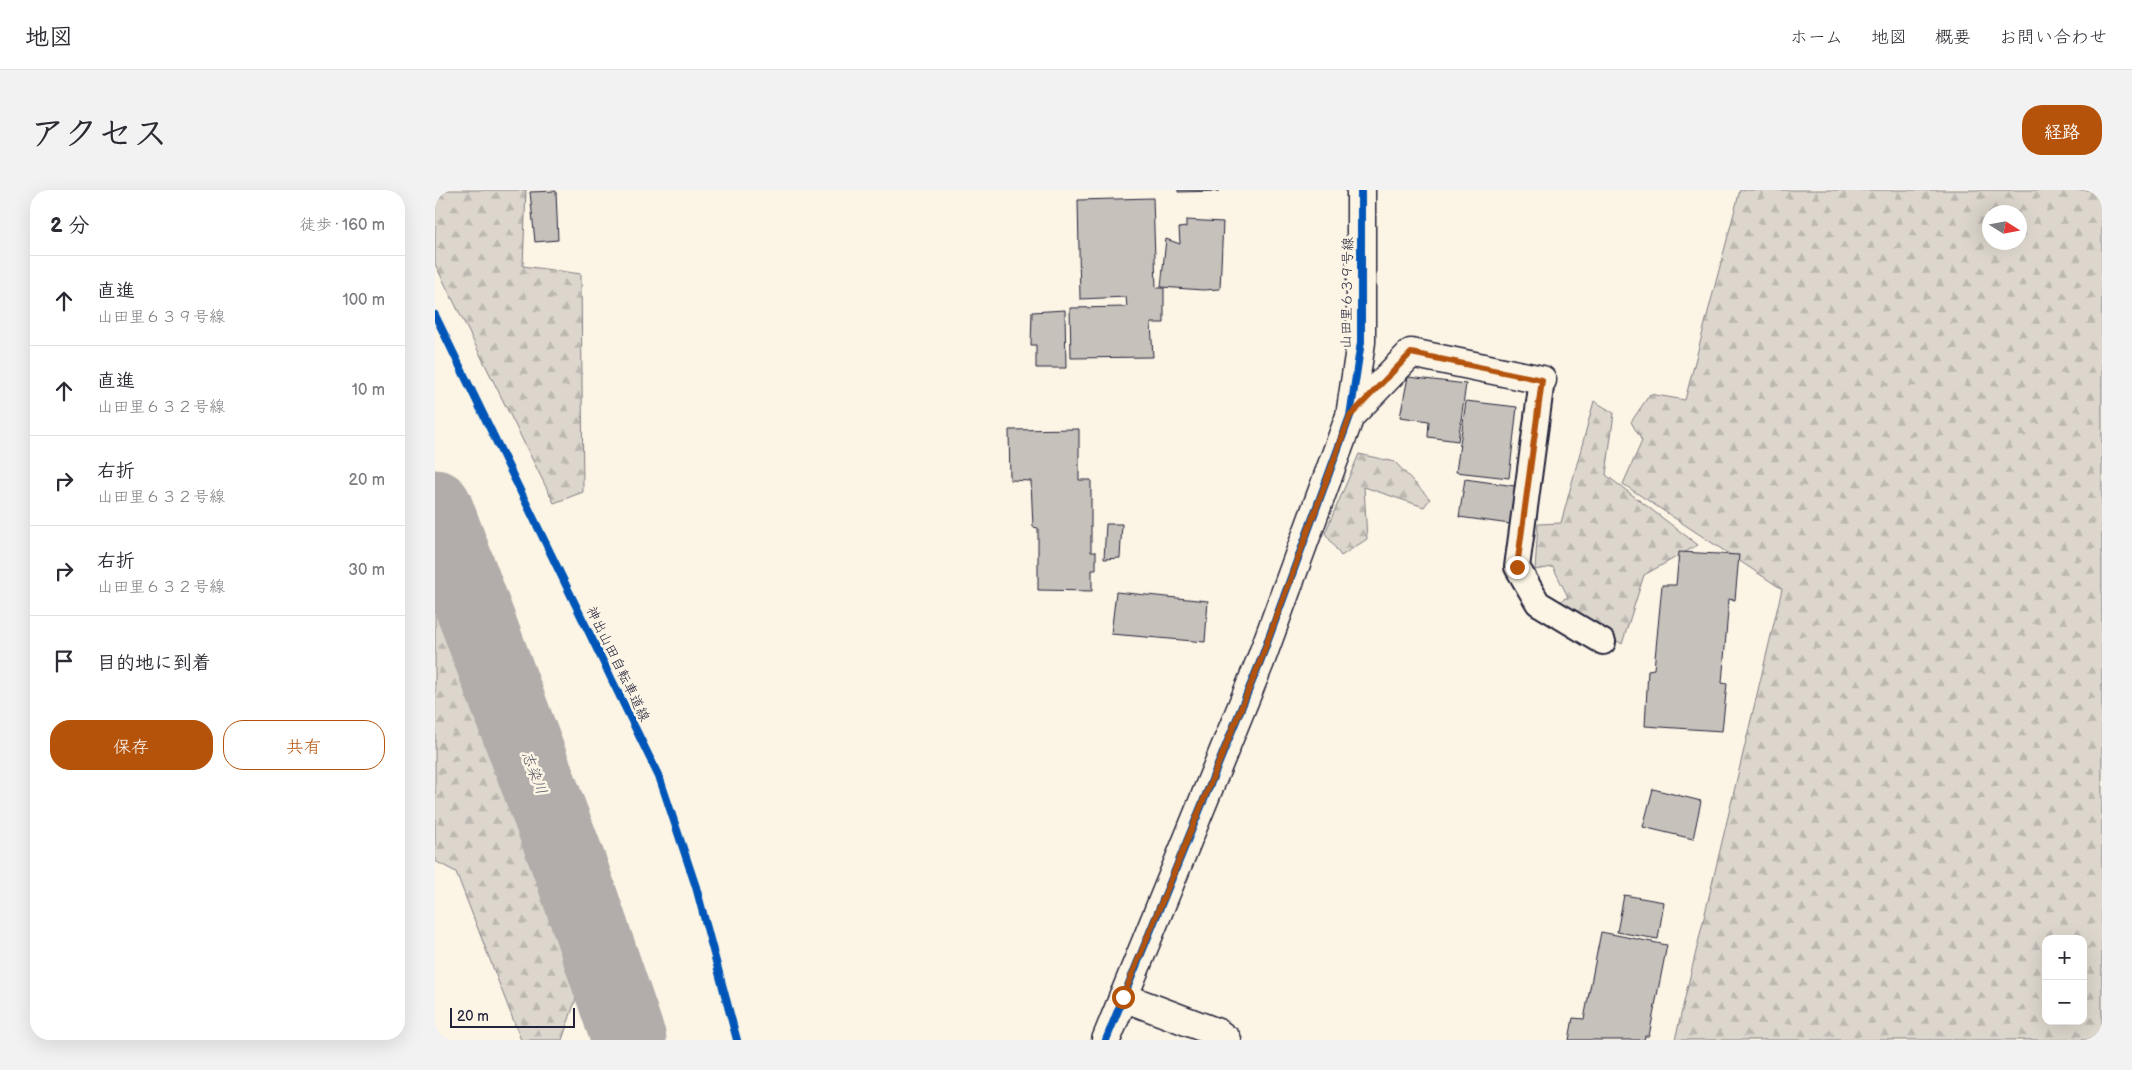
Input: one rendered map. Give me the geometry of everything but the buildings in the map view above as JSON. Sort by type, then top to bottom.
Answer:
[{"type":"street","name":"山田里６３９号線","points":[[1105,1040],[1260,662],[1350,416],[1361,342],[1361,190]]},
{"type":"street","points":[[1350,416],[1411,353],[1542,380]]},
{"type":"street","points":[[1123,997],[1219,1033],[1227,1040]]},
{"type":"lane","points":[[1542,380],[1517,567],[1538,603],[1603,642]]},
{"type":"green space","points":[[435,190],[526,190],[523,266],[581,274],[583,492],[554,503],[435,264]]},
{"type":"green space","points":[[1740,190],[2102,190],[2102,1040],[1675,1040],[1782,589],[1623,484],[1642,441],[1631,422],[1650,394],[1685,400]]},
{"type":"green space","points":[[1594,401],[1614,413],[1606,475],[1698,545],[1644,575],[1622,644],[1554,604],[1568,597],[1553,567],[1535,570],[1538,524],[1561,523]]},
{"type":"green space","points":[[1359,454],[1395,462],[1430,499],[1424,507],[1364,487],[1367,539],[1341,556],[1325,533]]},
{"type":"green space","points":[[435,551],[615,883],[562,1040],[521,1040],[456,872],[435,861]]},
{"type":"waterway","name":"志染川","points":[[435,507],[571,870],[629,1040]]},
{"type":"cycle path","points":[[1106,1040],[1260,662],[1350,416],[1361,342],[1361,190]]},
{"type":"cycle path","name":"神出山田自転車道線","points":[[435,315],[660,779],[696,887],[737,1040]]},
{"type":"route","points":[[1123,997],[1260,662],[1350,416],[1411,353],[1542,380],[1517,567]]}]
